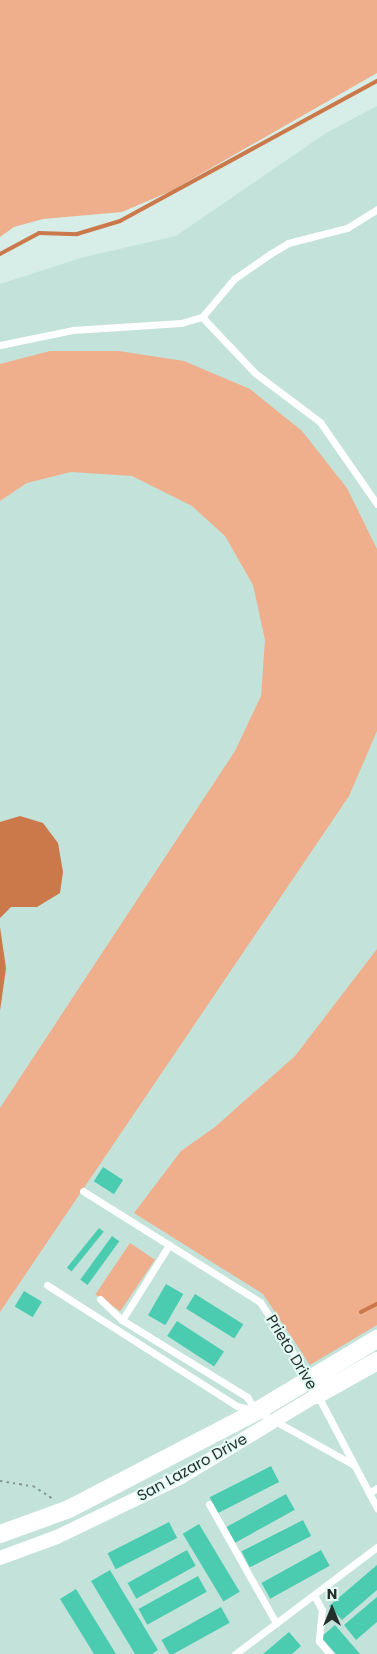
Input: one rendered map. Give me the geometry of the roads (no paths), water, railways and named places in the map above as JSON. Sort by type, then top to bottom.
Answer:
[{"type":"street","name":"San Lazaro Drive","points":[[0,1534],[68,1509],[257,1411],[377,1339]]},
{"type":"street","name":"San Lazaro Drive","points":[[0,1558],[57,1537],[180,1477],[377,1361]]},
{"type":"lane","points":[[0,345],[73,330],[181,323],[202,317],[234,279],[270,254],[288,243],[347,228],[377,209]]},
{"type":"lane","points":[[202,317],[255,373],[320,422],[377,504]]},
{"type":"lane","name":"Prieto Drive","points":[[83,1191],[260,1302],[310,1379],[377,1508]]},
{"type":"lane","points":[[122,1320],[169,1246]]},
{"type":"lane","points":[[47,1285],[88,1313],[237,1406],[257,1411],[355,1466]]},
{"type":"lane","points":[[100,1299],[122,1320],[247,1396],[257,1411]]},
{"type":"lane","points":[[369,1493],[377,1488]]},
{"type":"lane","points":[[209,1504],[276,1624]]},
{"type":"lane","points":[[235,1654],[377,1547]]},
{"type":"lane","points":[[314,1595],[322,1610],[319,1641],[330,1654]]},
{"type":"waterway","points":[[0,254],[39,233],[77,234],[120,221],[377,81]]},
{"type":"waterway","points":[[361,1312],[377,1304]]}]
